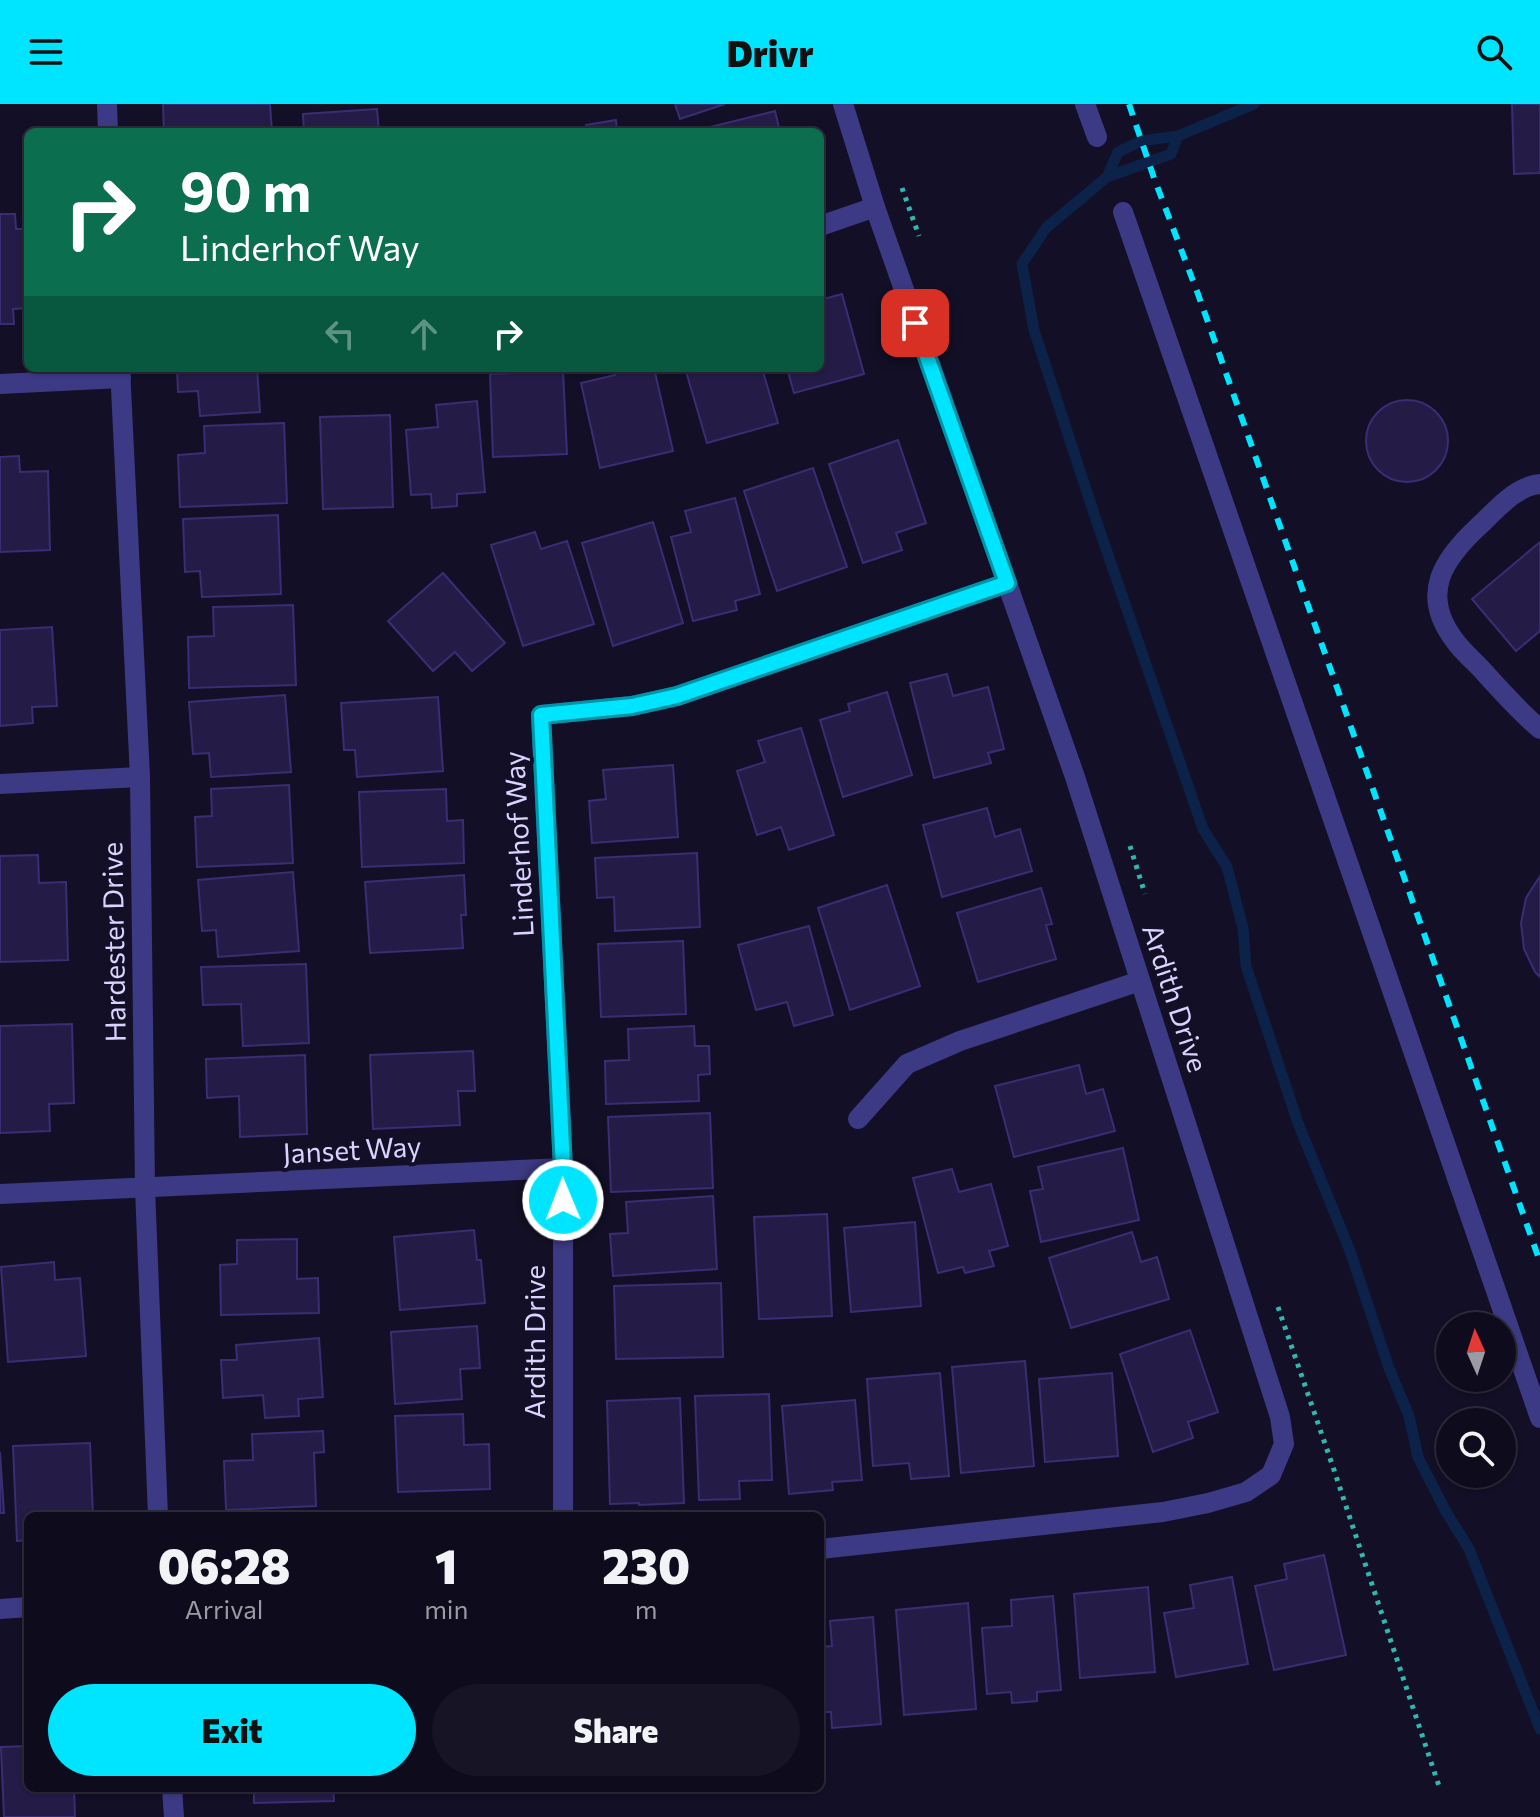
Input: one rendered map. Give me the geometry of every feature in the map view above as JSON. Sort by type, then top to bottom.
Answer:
[{"type":"street","points":[[107,104],[108,128]]},
{"type":"street","name":"Ardith Drive","points":[[824,1549],[1163,1512],[1208,1503],[1246,1492],[1271,1475],[1284,1444],[1280,1417],[1075,777],[875,207],[843,104]]},
{"type":"street","points":[[1085,104],[1097,137]]},
{"type":"street","points":[[824,225],[875,207]]},
{"type":"street","points":[[1123,212],[1540,1418]]},
{"type":"street","points":[[0,384],[121,373]]},
{"type":"street","name":"Hardester Drive","points":[[121,373],[140,777],[145,1188],[158,1512]]},
{"type":"street","points":[[1540,484],[1512,496],[1459,543],[1442,568],[1437,592],[1441,617],[1454,640],[1540,729]]},
{"type":"street","name":"Linderhof Way","points":[[563,1168],[541,715],[632,706],[677,696],[1007,583]]},
{"type":"street","points":[[0,784],[140,777]]},
{"type":"street","points":[[858,1119],[907,1064],[960,1041],[1140,981]]},
{"type":"street","name":"Ardith Drive","points":[[563,1168],[563,1512]]},
{"type":"street","name":"Janset Way","points":[[0,1194],[563,1168]]},
{"type":"street","points":[[0,1609],[24,1607]]},
{"type":"street","points":[[172,1792],[174,1817]]},
{"type":"building","points":[[163,104],[270,104],[272,128],[164,128]]},
{"type":"building","points":[[675,104],[725,104],[680,119]]},
{"type":"building","points":[[1512,104],[1540,104],[1540,173],[1514,174]]},
{"type":"building","points":[[377,109],[379,128],[304,128],[303,114]]},
{"type":"building","points":[[775,111],[779,128],[706,128]]},
{"type":"building","points":[[616,120],[617,128],[587,128],[586,125]]},
{"type":"building","points":[[0,214],[15,214],[16,229],[24,229],[24,308],[13,309],[14,324],[0,324]]},
{"type":"building","points":[[842,294],[864,374],[794,393],[788,372],[824,372],[824,299]]},
{"type":"building","points":[[177,372],[257,372],[260,412],[200,416],[198,391],[178,392]]},
{"type":"building","points":[[563,372],[567,454],[493,457],[490,374]]},
{"type":"building","points":[[615,372],[655,372],[673,451],[600,468],[581,383],[615,375]]},
{"type":"building","points":[[686,372],[763,372],[778,423],[707,443]]},
{"type":"building","points":[[1399,400],[1415,400],[1430,407],[1441,418],[1448,441],[1445,457],[1436,470],[1415,482],[1399,482],[1384,475],[1373,464],[1366,449],[1366,433],[1373,418],[1384,407]]},
{"type":"building","points":[[477,401],[485,492],[457,494],[457,506],[432,508],[431,494],[411,495],[406,430],[438,427],[436,405]]},
{"type":"building","points":[[390,415],[393,507],[323,509],[320,417]]},
{"type":"building","points":[[284,423],[287,503],[180,507],[178,455],[205,453],[204,426]]},
{"type":"building","points":[[898,440],[926,523],[896,533],[902,550],[863,563],[829,464]]},
{"type":"building","points":[[19,456],[20,472],[48,471],[50,550],[0,552],[0,457]]},
{"type":"building","points":[[813,468],[847,567],[777,591],[744,491]]},
{"type":"building","points":[[735,498],[760,594],[735,601],[737,610],[693,621],[671,537],[691,532],[685,511]]},
{"type":"building","points":[[278,515],[281,594],[202,597],[200,571],[185,572],[183,519]]},
{"type":"building","points":[[653,522],[683,623],[613,646],[582,543]]},
{"type":"building","points":[[535,532],[541,549],[567,541],[594,624],[523,646],[491,545]]},
{"type":"building","points":[[1540,542],[1540,631],[1516,651],[1472,599]]},
{"type":"building","points":[[443,573],[505,643],[472,671],[455,652],[433,671],[388,621]]},
{"type":"building","points":[[293,605],[296,685],[189,688],[188,637],[214,636],[213,607]]},
{"type":"building","points":[[52,627],[57,706],[32,707],[33,723],[0,726],[0,630]]},
{"type":"building","points":[[947,674],[953,696],[988,687],[1004,749],[988,753],[991,763],[934,778],[910,683]]},
{"type":"building","points":[[887,692],[912,775],[843,797],[820,720],[850,711],[848,704]]},
{"type":"building","points":[[285,695],[291,772],[211,777],[209,753],[193,754],[189,702]]},
{"type":"building","points":[[438,697],[443,771],[357,777],[355,750],[344,750],[341,703]]},
{"type":"building","points":[[801,728],[834,835],[789,850],[781,827],[757,835],[737,771],[765,762],[758,741]]},
{"type":"building","points":[[673,765],[678,837],[592,843],[589,801],[606,799],[603,770]]},
{"type":"building","points":[[289,785],[293,863],[197,867],[195,817],[212,816],[211,789]]},
{"type":"building","points":[[446,789],[447,821],[463,820],[464,863],[362,867],[359,792]]},
{"type":"building","points":[[987,808],[995,837],[1020,829],[1032,871],[942,897],[923,825]]},
{"type":"building","points":[[697,853],[700,927],[615,931],[614,897],[597,898],[595,858]]},
{"type":"building","points":[[38,855],[39,883],[66,882],[68,960],[0,962],[0,856]]},
{"type":"building","points":[[293,872],[299,951],[218,957],[216,930],[202,931],[198,880]]},
{"type":"building","points":[[464,875],[466,915],[461,915],[463,948],[370,953],[365,882]]},
{"type":"building","points":[[1540,876],[1540,977],[1524,949],[1521,923],[1526,898]]},
{"type":"building","points":[[887,885],[920,986],[850,1010],[818,908]]},
{"type":"building","points":[[1041,888],[1052,924],[1046,925],[1056,959],[978,982],[957,913]]},
{"type":"building","points":[[809,926],[833,1015],[794,1026],[787,1002],[756,1010],[738,945]]},
{"type":"building","points":[[683,941],[686,1014],[601,1017],[598,944]]},
{"type":"building","points":[[306,964],[309,1043],[243,1046],[241,1004],[203,1005],[201,967]]},
{"type":"building","points":[[72,1024],[74,1103],[49,1104],[50,1131],[0,1133],[0,1026]]},
{"type":"building","points":[[694,1026],[695,1046],[709,1046],[710,1074],[698,1075],[699,1101],[606,1104],[605,1061],[629,1060],[628,1029]]},
{"type":"building","points":[[473,1051],[475,1091],[458,1091],[460,1125],[373,1129],[370,1055]]},
{"type":"building","points":[[305,1055],[307,1134],[240,1137],[239,1096],[207,1098],[206,1059]]},
{"type":"building","points":[[1079,1065],[1086,1094],[1103,1089],[1115,1131],[1014,1157],[995,1086]]},
{"type":"building","points":[[710,1113],[713,1188],[611,1192],[608,1117]]},
{"type":"building","points":[[1123,1148],[1139,1220],[1041,1242],[1030,1191],[1043,1189],[1038,1167]]},
{"type":"building","points":[[952,1169],[959,1192],[991,1184],[1008,1246],[989,1251],[994,1266],[965,1273],[963,1267],[938,1273],[913,1178]]},
{"type":"building","points":[[713,1196],[717,1269],[613,1276],[610,1234],[628,1233],[626,1202]]},
{"type":"building","points":[[827,1214],[832,1316],[759,1319],[754,1217]]},
{"type":"building","points":[[915,1222],[921,1306],[851,1312],[844,1228]]},
{"type":"building","points":[[474,1230],[477,1260],[481,1260],[485,1303],[400,1310],[394,1237]]},
{"type":"building","points":[[1132,1232],[1141,1262],[1157,1257],[1169,1299],[1071,1328],[1049,1258]]},
{"type":"building","points":[[297,1239],[297,1279],[318,1278],[319,1313],[221,1315],[220,1265],[237,1264],[237,1240]]},
{"type":"building","points":[[54,1262],[55,1280],[80,1278],[86,1356],[8,1362],[1,1267]]},
{"type":"building","points":[[721,1283],[723,1357],[616,1359],[614,1286]]},
{"type":"building","points":[[477,1326],[480,1368],[460,1369],[462,1399],[395,1404],[391,1332]]},
{"type":"building","points":[[1190,1330],[1218,1412],[1188,1422],[1193,1438],[1153,1452],[1120,1354]]},
{"type":"building","points":[[319,1338],[323,1397],[298,1399],[299,1416],[265,1418],[263,1395],[223,1398],[221,1360],[237,1360],[236,1345]]},
{"type":"building","points":[[1025,1361],[1034,1466],[961,1473],[952,1367]]},
{"type":"building","points":[[940,1373],[949,1476],[911,1479],[909,1463],[873,1466],[867,1379]]},
{"type":"building","points":[[1112,1373],[1118,1456],[1045,1462],[1039,1379]]},
{"type":"building","points":[[769,1394],[772,1480],[739,1481],[740,1499],[699,1500],[695,1396]]},
{"type":"building","points":[[680,1398],[684,1503],[610,1504],[607,1401]]},
{"type":"building","points":[[855,1400],[862,1480],[832,1482],[833,1490],[789,1494],[782,1406]]},
{"type":"building","points":[[463,1414],[464,1445],[489,1444],[490,1489],[398,1492],[395,1416]]},
{"type":"building","points":[[323,1431],[324,1452],[314,1453],[316,1506],[226,1510],[224,1461],[253,1460],[252,1434]]},
{"type":"building","points":[[90,1443],[93,1512],[24,1512],[24,1540],[17,1541],[13,1446]]},
{"type":"building","points":[[0,1452],[4,1513],[0,1513]]},
{"type":"building","points":[[1324,1555],[1346,1655],[1274,1670],[1255,1586],[1287,1579],[1284,1564]]},
{"type":"building","points":[[1232,1577],[1248,1664],[1176,1677],[1164,1613],[1194,1608],[1190,1585]]},
{"type":"building","points":[[1148,1587],[1155,1672],[1080,1678],[1074,1594]]},
{"type":"building","points":[[1053,1596],[1061,1690],[1037,1692],[1037,1701],[1012,1703],[1011,1692],[987,1694],[982,1628],[1012,1626],[1011,1600]]},
{"type":"building","points":[[968,1603],[976,1709],[904,1715],[896,1610]]},
{"type":"building","points":[[873,1617],[881,1724],[832,1728],[831,1712],[824,1712],[824,1647],[832,1646],[830,1621]]},
{"type":"building","points":[[24,1746],[24,1792],[74,1792],[75,1817],[4,1817],[1,1747]]},
{"type":"building","points":[[254,1792],[333,1792],[334,1801],[254,1803]]},
{"type":"waterway","points":[[1107,177],[1118,152],[1141,141],[1178,136],[1254,104]]},
{"type":"waterway","points":[[1178,136],[1171,154],[1107,177],[1046,228],[1022,264],[1034,330],[1203,829],[1227,867],[1243,928],[1246,966],[1298,1123],[1350,1251],[1389,1368],[1409,1416],[1418,1457],[1469,1549],[1540,1729]]},
{"type":"railway","points":[[1129,104],[1540,1262]]},
{"type":"route","points":[[563,1200],[541,715],[632,706],[677,696],[1007,583],[915,323]]}]
